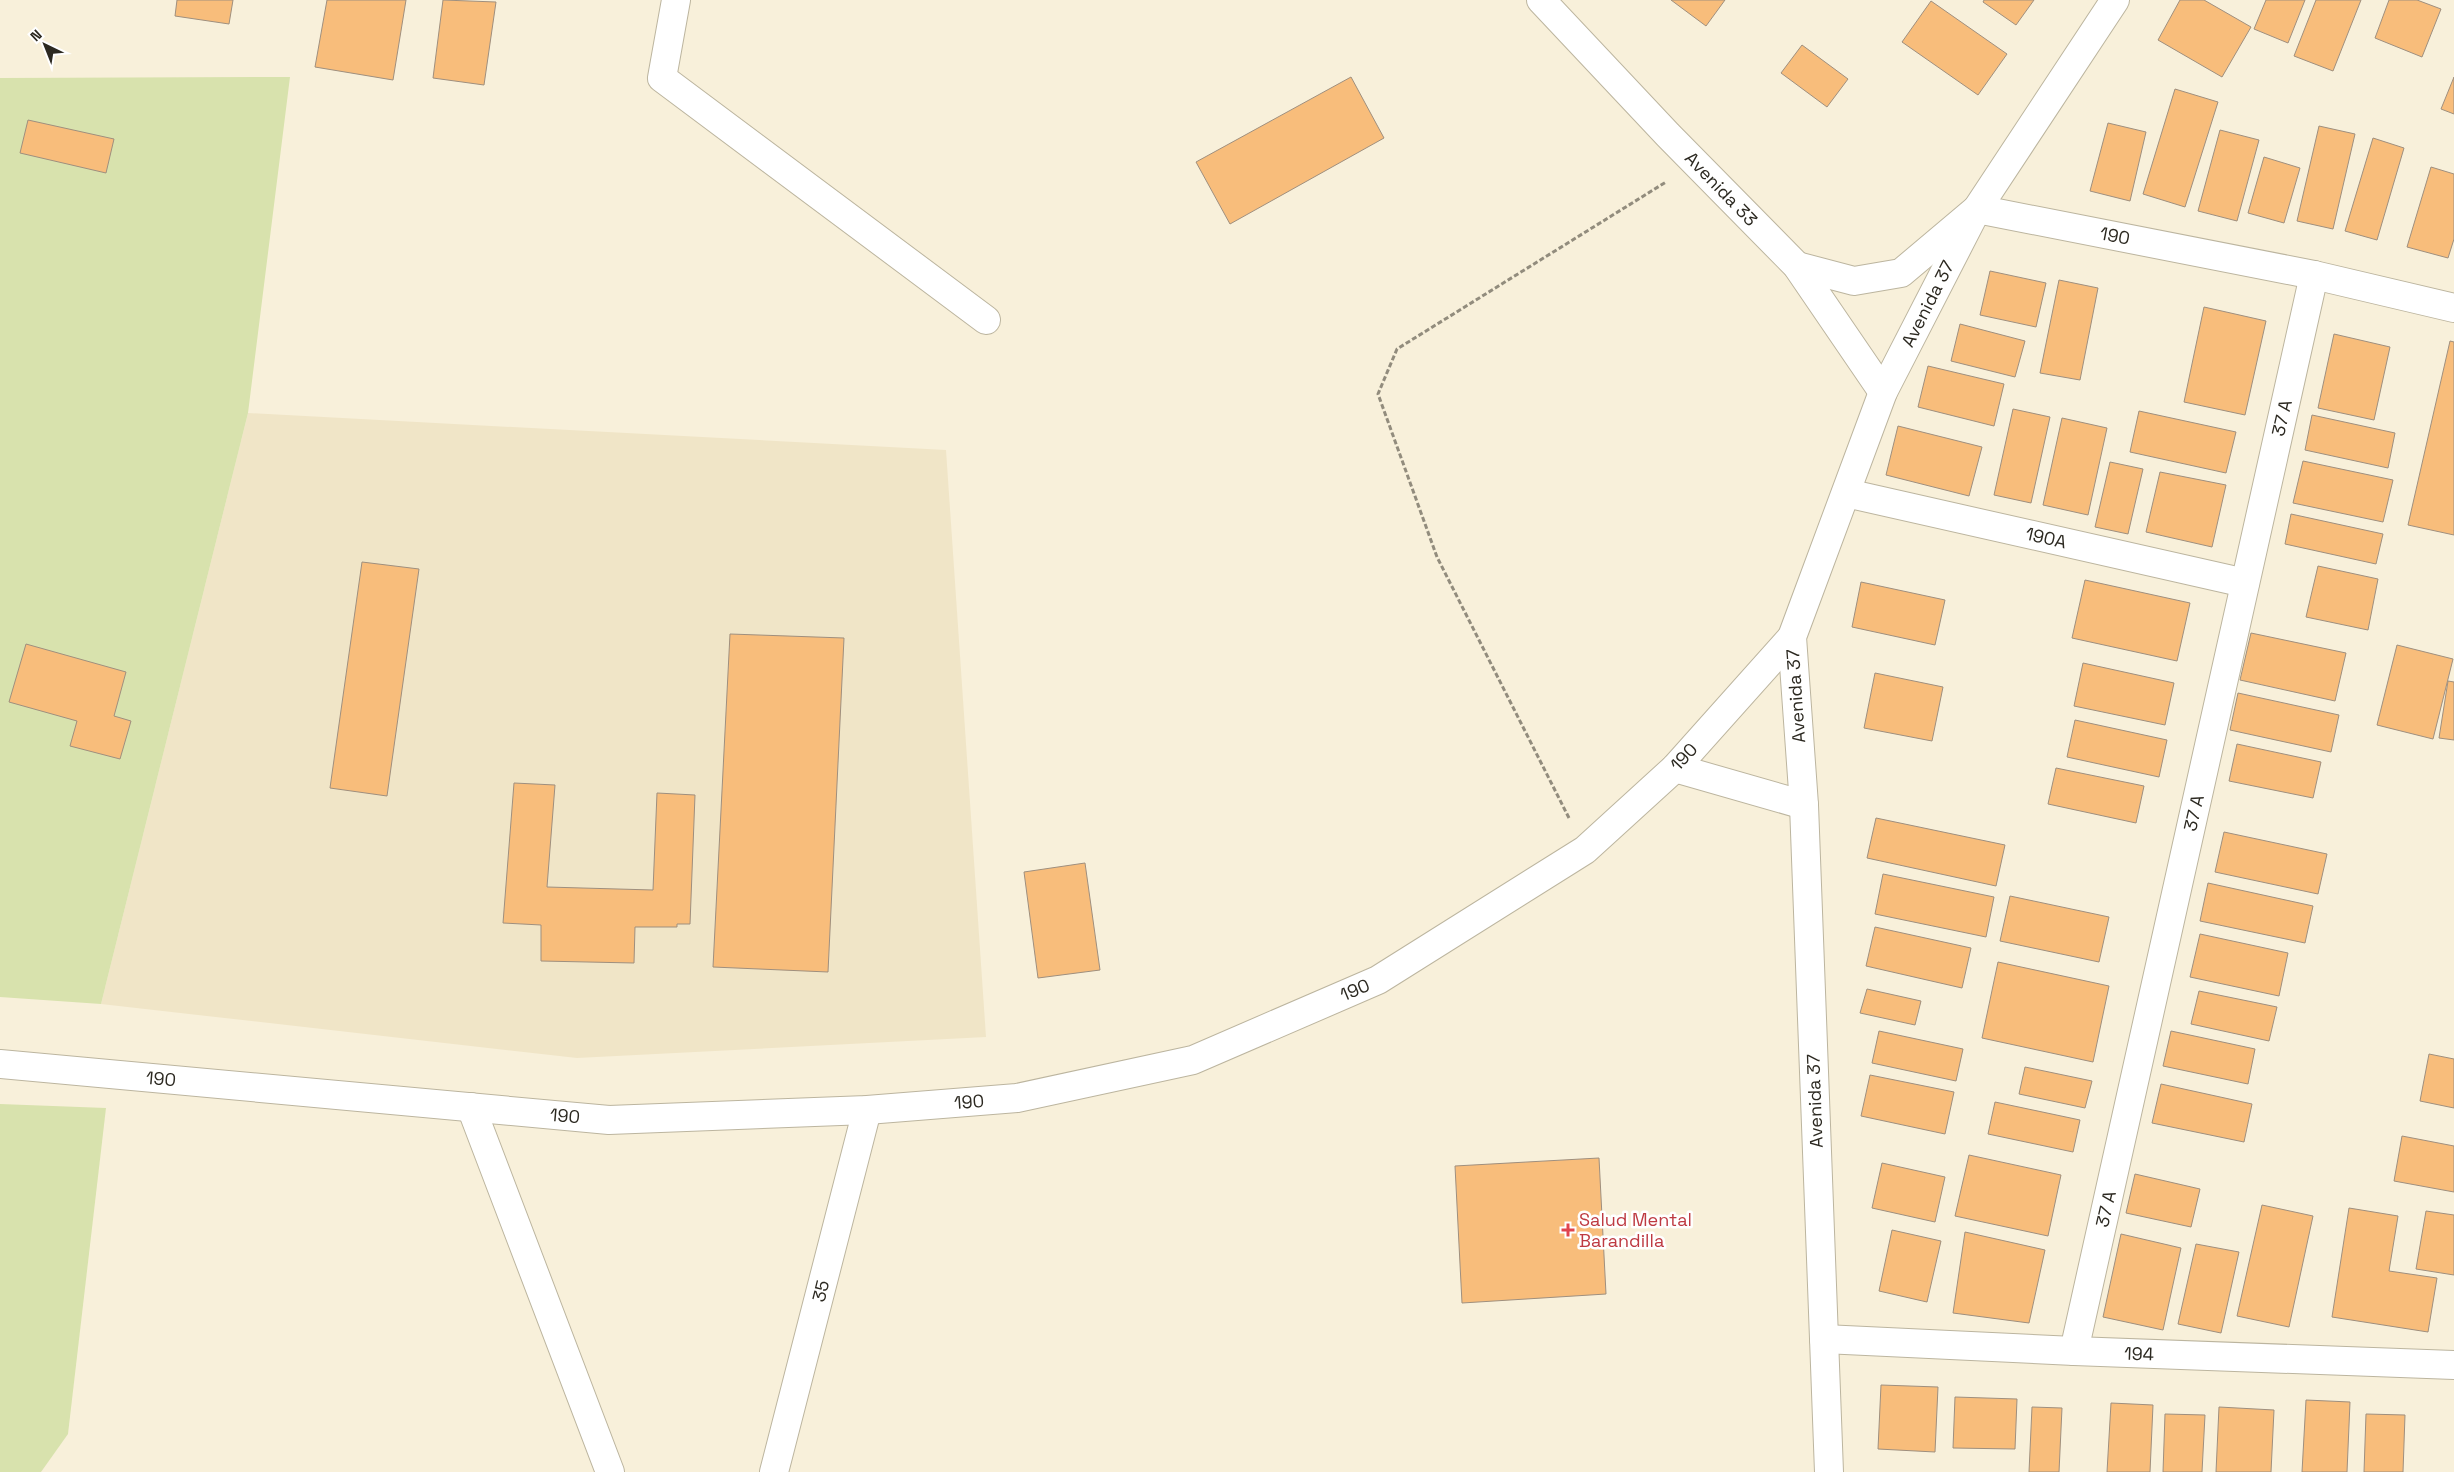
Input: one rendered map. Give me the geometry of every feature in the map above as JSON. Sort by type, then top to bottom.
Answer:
[{"type":"street","points":[[676,0],[662,78],[986,320]]},
{"type":"street","name":"Avenida 33","points":[[1541,0],[1696,164],[1797,266],[1883,392]]},
{"type":"street","name":"Avenida 37","points":[[1829,1472],[1804,804],[1792,637],[1883,392],[1977,209],[2115,0]]},
{"type":"street","points":[[1797,266],[1854,281],[1901,273],[1977,209]]},
{"type":"street","name":"190","points":[[1977,209],[2314,275],[2454,308]]},
{"type":"street","name":"37 A","points":[[2074,1351],[2314,275]]},
{"type":"street","name":"190A","points":[[1846,493],[2245,583]]},
{"type":"street","name":"190","points":[[0,1064],[610,1120],[867,1110],[1017,1098],[1192,1060],[1378,980],[1585,850],[1675,768],[1792,637]]},
{"type":"street","points":[[1675,768],[1804,804]]},
{"type":"street","points":[[471,1107],[610,1472]]},
{"type":"street","name":"35","points":[[774,1472],[867,1110]]},
{"type":"street","name":"194","points":[[1824,1339],[2074,1351],[2454,1365]]},
{"type":"path","points":[[1585,850],[1437,557],[1378,394],[1397,349],[1696,164]]},
{"type":"shaded area","points":[[248,413],[946,450],[986,1037],[577,1058],[101,1004]]},
{"type":"green space","points":[[290,77],[248,413],[101,1004],[0,997],[0,78]]},
{"type":"green space","points":[[0,1104],[106,1108],[68,1434],[41,1472],[0,1472]]},
{"type":"building","points":[[177,0],[233,0],[229,24],[175,16]]},
{"type":"building","points":[[327,0],[406,0],[393,80],[315,67]]},
{"type":"building","points":[[443,0],[496,2],[484,85],[433,78]]},
{"type":"building","points":[[1671,0],[1725,0],[1706,26]]},
{"type":"building","points":[[1984,0],[2034,0],[2016,25],[1983,2]]},
{"type":"building","points":[[2180,0],[2204,0],[2251,27],[2222,77],[2158,40]]},
{"type":"building","points":[[2266,0],[2305,0],[2288,43],[2254,29]]},
{"type":"building","points":[[2316,0],[2361,0],[2333,71],[2294,56]]},
{"type":"building","points":[[2389,0],[2417,0],[2441,9],[2422,57],[2375,38]]},
{"type":"building","points":[[1931,1],[2007,54],[1978,95],[1902,42]]},
{"type":"building","points":[[1802,45],[1848,79],[1827,107],[1781,73]]},
{"type":"building","points":[[1351,77],[1384,138],[1230,224],[1196,162]]},
{"type":"building","points":[[2454,77],[2454,114],[2441,109]]},
{"type":"building","points":[[2175,89],[2218,102],[2185,207],[2143,194]]},
{"type":"building","points":[[28,120],[114,139],[106,173],[20,153]]},
{"type":"building","points":[[2108,123],[2146,132],[2130,201],[2090,191]]},
{"type":"building","points":[[2319,126],[2355,134],[2333,229],[2297,221]]},
{"type":"building","points":[[2220,130],[2259,140],[2237,221],[2198,211]]},
{"type":"building","points":[[2373,138],[2404,148],[2377,240],[2345,231]]},
{"type":"building","points":[[2264,157],[2300,168],[2284,223],[2248,213]]},
{"type":"building","points":[[2431,167],[2454,174],[2454,239],[2448,258],[2407,247]]},
{"type":"building","points":[[1990,271],[2046,283],[2036,327],[1980,315]]},
{"type":"building","points":[[2059,280],[2098,288],[2080,380],[2040,373]]},
{"type":"building","points":[[2204,307],[2266,321],[2245,415],[2184,402]]},
{"type":"building","points":[[1960,324],[2025,341],[2015,377],[1951,361]]},
{"type":"building","points":[[2334,334],[2390,347],[2374,420],[2318,408]]},
{"type":"building","points":[[2450,341],[2454,342],[2454,535],[2408,525]]},
{"type":"building","points":[[1928,366],[2004,384],[1994,426],[1918,407]]},
{"type":"building","points":[[2013,409],[2050,417],[2031,503],[1994,495]]},
{"type":"building","points":[[2139,411],[2236,432],[2226,473],[2130,452]]},
{"type":"building","points":[[2312,415],[2395,433],[2388,468],[2305,450]]},
{"type":"building","points":[[2062,418],[2107,428],[2088,515],[2043,505]]},
{"type":"building","points":[[1898,426],[1982,447],[1969,496],[1886,475]]},
{"type":"building","points":[[2303,461],[2393,480],[2383,522],[2293,503]]},
{"type":"building","points":[[2110,462],[2143,469],[2128,534],[2095,527]]},
{"type":"building","points":[[2160,472],[2226,485],[2212,547],[2146,532]]},
{"type":"building","points":[[2291,514],[2383,534],[2376,564],[2285,544]]},
{"type":"building","points":[[362,562],[419,569],[387,796],[330,788]]},
{"type":"building","points":[[2318,566],[2378,579],[2368,630],[2306,617]]},
{"type":"building","points":[[2085,580],[2190,603],[2177,661],[2072,638]]},
{"type":"building","points":[[1861,582],[1945,600],[1935,645],[1852,627]]},
{"type":"building","points":[[2251,633],[2346,653],[2335,701],[2240,680]]},
{"type":"building","points":[[730,634],[844,638],[828,972],[713,967]]},
{"type":"building","points":[[26,644],[126,672],[114,716],[131,721],[120,759],[70,746],[77,721],[9,702]]},
{"type":"building","points":[[2397,645],[2453,659],[2433,739],[2377,725]]},
{"type":"building","points":[[2083,663],[2174,683],[2165,725],[2074,706]]},
{"type":"building","points":[[1875,673],[1943,687],[1932,741],[1864,728]]},
{"type":"building","points":[[2448,681],[2454,682],[2454,740],[2439,738]]},
{"type":"building","points":[[2238,693],[2339,715],[2331,752],[2230,730]]},
{"type":"building","points":[[2075,720],[2167,740],[2159,777],[2067,757]]},
{"type":"building","points":[[2237,744],[2321,762],[2313,798],[2229,781]]},
{"type":"building","points":[[2056,768],[2144,786],[2136,823],[2048,804]]},
{"type":"building","points":[[514,783],[555,785],[547,887],[653,890],[657,793],[695,795],[690,924],[677,924],[677,927],[635,927],[634,963],[541,961],[541,925],[503,923]]},
{"type":"building","points":[[1876,818],[2005,845],[1996,886],[1867,858]]},
{"type":"building","points":[[2224,832],[2327,854],[2318,894],[2215,872]]},
{"type":"building","points":[[1085,863],[1100,970],[1038,978],[1024,872]]},
{"type":"building","points":[[1883,874],[1994,897],[1986,937],[1875,914]]},
{"type":"building","points":[[2208,883],[2313,906],[2305,943],[2200,921]]},
{"type":"building","points":[[2010,896],[2109,917],[2099,962],[2000,941]]},
{"type":"building","points":[[1875,927],[1971,948],[1962,988],[1866,966]]},
{"type":"building","points":[[2200,934],[2288,953],[2279,996],[2190,977]]},
{"type":"building","points":[[1998,962],[2109,986],[2093,1062],[1982,1038]]},
{"type":"building","points":[[1867,989],[1921,1001],[1915,1025],[1860,1013]]},
{"type":"building","points":[[2199,991],[2277,1007],[2269,1041],[2191,1024]]},
{"type":"building","points":[[1879,1031],[1963,1049],[1956,1081],[1872,1063]]},
{"type":"building","points":[[2171,1031],[2255,1049],[2248,1084],[2163,1066]]},
{"type":"building","points":[[2429,1054],[2454,1059],[2454,1108],[2420,1101]]},
{"type":"building","points":[[2025,1067],[2092,1081],[2085,1108],[2019,1094]]},
{"type":"building","points":[[1870,1075],[1954,1092],[1945,1134],[1861,1116]]},
{"type":"building","points":[[2161,1084],[2252,1104],[2244,1142],[2152,1123]]},
{"type":"building","points":[[1995,1102],[2080,1120],[2073,1152],[1988,1134]]},
{"type":"building","points":[[2402,1136],[2454,1146],[2454,1192],[2394,1181]]},
{"type":"building","points":[[1969,1155],[2061,1175],[2048,1236],[1955,1216]]},
{"type":"building","points":[[1599,1158],[1606,1294],[1462,1303],[1455,1166]]},
{"type":"building","points":[[1882,1163],[1945,1177],[1935,1222],[1872,1208]]},
{"type":"building","points":[[2135,1174],[2200,1189],[2191,1227],[2126,1213]]},
{"type":"building","points":[[2262,1205],[2313,1216],[2289,1327],[2237,1316]]},
{"type":"building","points":[[2349,1208],[2398,1216],[2389,1271],[2437,1278],[2428,1332],[2332,1317]]},
{"type":"building","points":[[2426,1211],[2454,1215],[2454,1275],[2416,1269]]},
{"type":"building","points":[[1892,1230],[1941,1241],[1927,1302],[1879,1291]]},
{"type":"building","points":[[1965,1232],[2045,1250],[2029,1323],[1953,1313]]},
{"type":"building","points":[[2121,1234],[2181,1248],[2163,1330],[2103,1317]]},
{"type":"building","points":[[2196,1244],[2239,1252],[2221,1333],[2178,1324]]},
{"type":"building","points":[[1881,1385],[1938,1387],[1935,1452],[1878,1449]]},
{"type":"building","points":[[1955,1397],[2017,1399],[2015,1449],[1953,1448]]},
{"type":"building","points":[[2306,1400],[2350,1402],[2347,1472],[2302,1472]]},
{"type":"building","points":[[2111,1403],[2153,1405],[2150,1472],[2107,1472]]},
{"type":"building","points":[[2032,1407],[2062,1408],[2059,1472],[2029,1472]]},
{"type":"building","points":[[2219,1407],[2274,1410],[2271,1472],[2216,1472]]},
{"type":"building","points":[[2165,1414],[2205,1415],[2202,1472],[2163,1472]]},
{"type":"building","points":[[2366,1414],[2405,1415],[2403,1472],[2364,1472]]},
{"type":"place","name":"Salud Mental Barandilla","points":[[1568,1230]]}]
